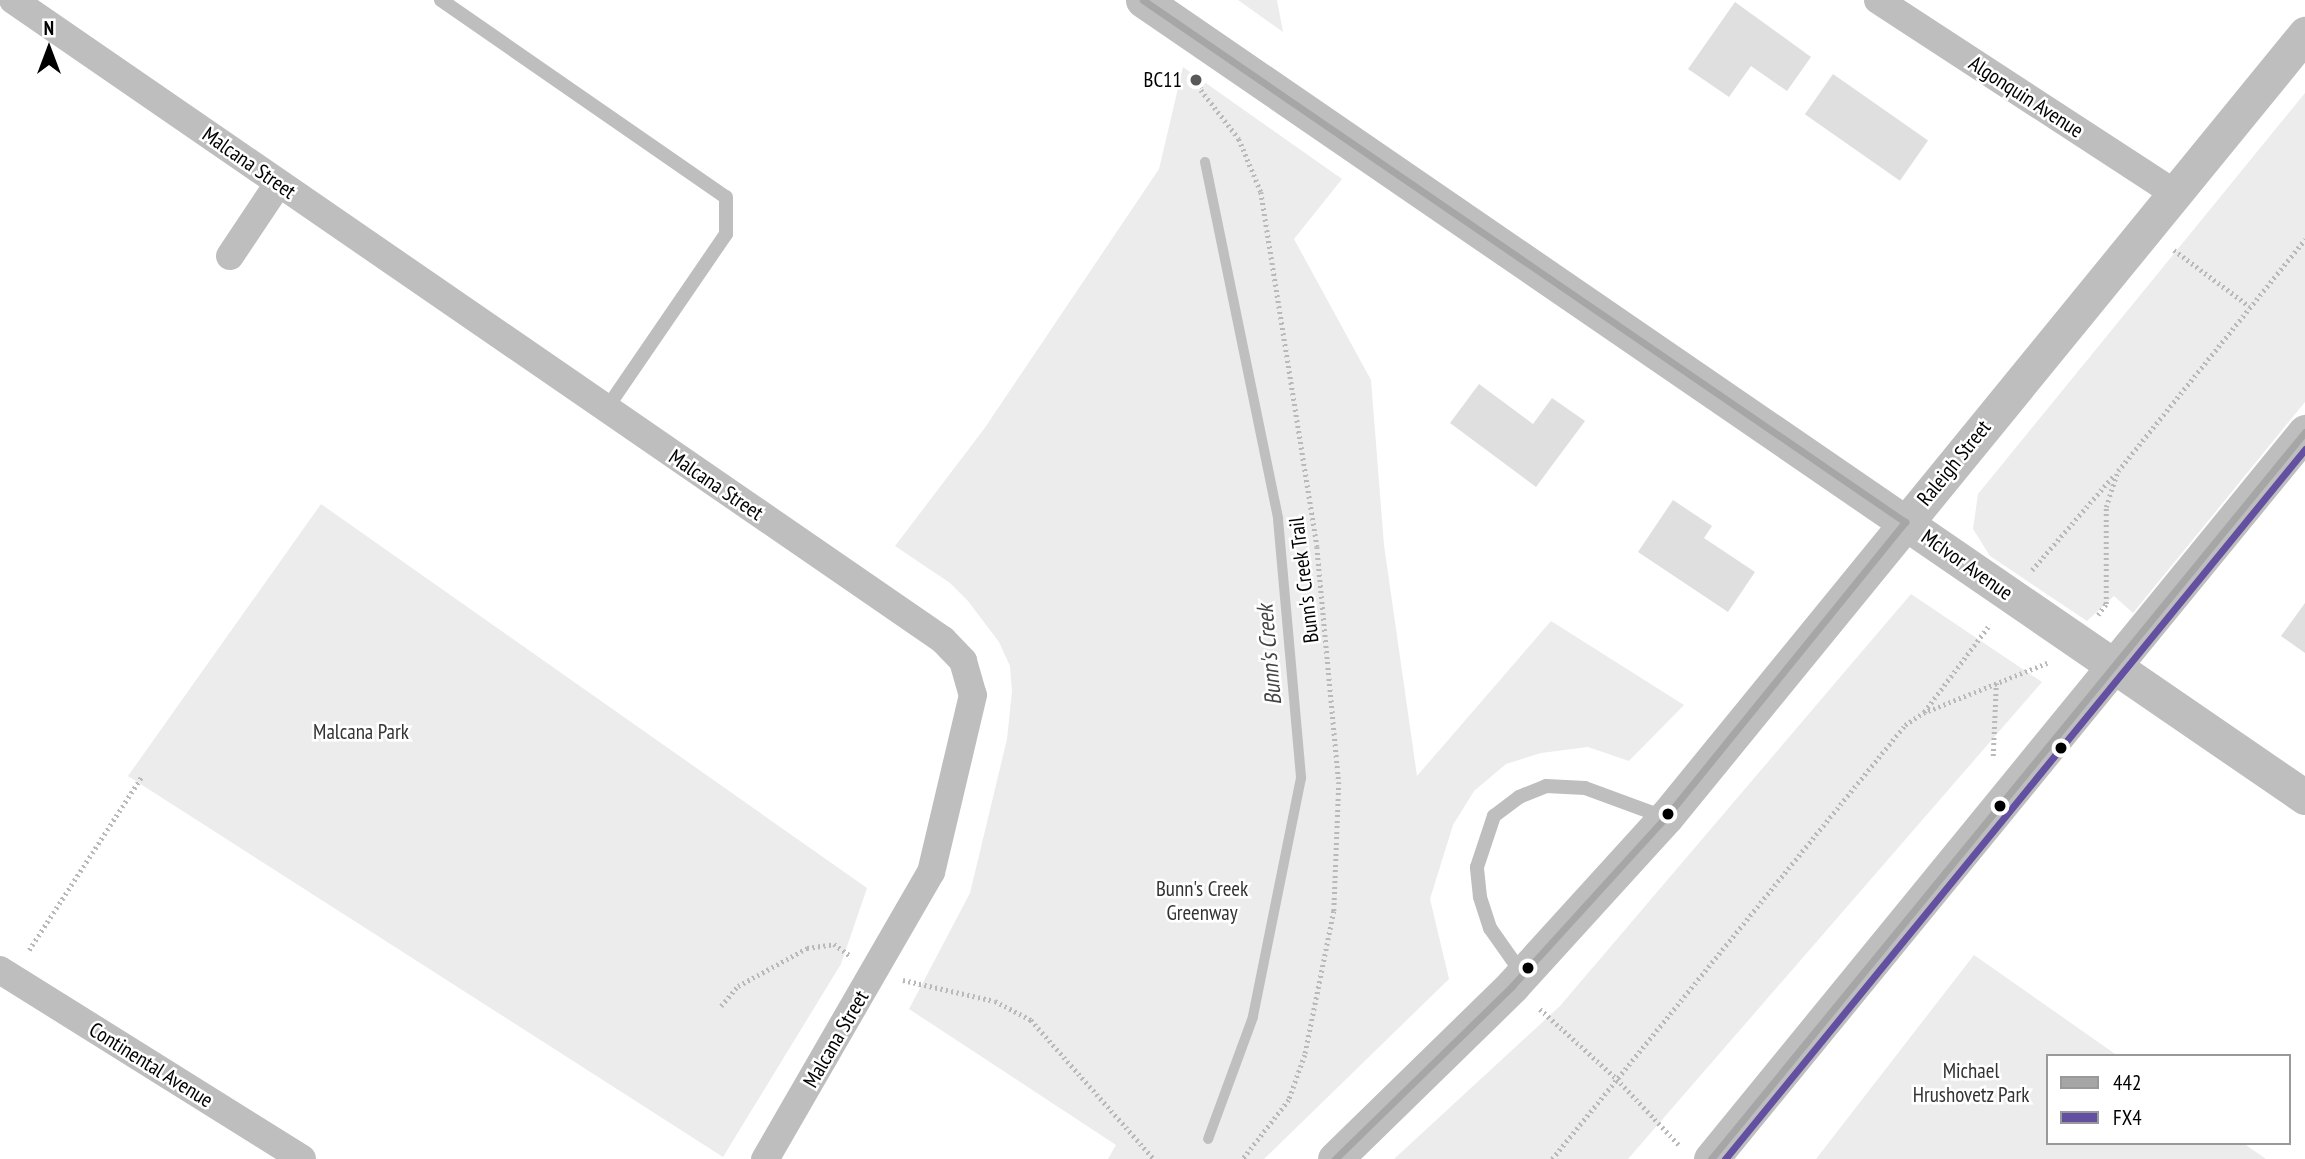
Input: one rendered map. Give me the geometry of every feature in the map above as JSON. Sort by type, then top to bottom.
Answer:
[{"type":"street","name":"Malcana Street","points":[[13,0],[943,640],[963,661],[973,695],[931,872],[765,1159]]},
{"type":"street","name":"McIvor Avenue","points":[[1143,0],[2305,797]]},
{"type":"street","name":"Algonquin Avenue","points":[[1895,5],[2175,193]]},
{"type":"street","name":"Raleigh Street","points":[[1335,1159],[1518,980],[1666,817],[2305,34]]},
{"type":"street","points":[[230,256],[278,184]]},
{"type":"street","points":[[1696,1154],[2112,665],[2305,432]]},
{"type":"street","name":"Continental Avenue","points":[[4,973],[302,1159]]},
{"type":"lane","points":[[441,0],[726,197],[726,234],[606,409]]},
{"type":"lane","points":[[1518,980],[1490,928],[1480,897],[1477,867],[1494,816],[1519,797],[1546,786],[1585,788],[1666,817]]},
{"type":"path","name":"Bunn's Creek Trail","points":[[1193,34],[1201,90],[1239,139],[1261,192],[1315,533],[1339,782],[1334,911],[1305,1055],[1289,1100],[1243,1159]]},
{"type":"path","points":[[2145,228],[2249,306]]},
{"type":"path","points":[[1552,1159],[1905,725],[1923,713],[2054,661],[2078,642],[2106,604],[2103,529],[2118,471],[2305,239]]},
{"type":"path","points":[[1992,766],[1996,684]]},
{"type":"path","points":[[4,973],[40,936],[142,776]]},
{"type":"path","points":[[721,1006],[738,986],[807,948],[834,943],[874,974],[995,1001],[1031,1020],[1154,1159]]},
{"type":"path","points":[[1518,980],[1696,1154]]},
{"type":"green space","points":[[1238,0],[1277,0],[1283,32]]},
{"type":"green space","name":"Bunn's Creek Greenway","points":[[1183,67],[1342,179],[1294,239],[1371,380],[1384,545],[1417,776],[1551,621],[1684,705],[1629,761],[1588,747],[1541,753],[1506,764],[1474,791],[1453,825],[1430,899],[1449,979],[1264,1159],[1108,1159],[1116,1145],[909,1009],[970,893],[1007,739],[1012,691],[1010,666],[999,642],[968,601],[950,583],[895,546],[984,429],[1159,169]]},
{"type":"green space","points":[[2305,93],[2305,402],[2133,613],[2114,596],[2087,621],[1990,556],[1973,529],[1978,494]]},
{"type":"green space","name":"Malcana Park","points":[[321,504],[867,888],[841,964],[723,1157],[128,776]]},
{"type":"green space","points":[[1911,594],[2042,682],[1628,1159],[1394,1159],[1560,1006]]},
{"type":"green space","name":"Michael Hrushovetz Park","points":[[1974,955],[2115,1054],[2046,1054],[2046,1145],[2246,1145],[2266,1159],[1816,1159]]},
{"type":"building","points":[[1735,2],[1811,57],[1787,91],[1751,66],[1729,97],[1688,69]]},
{"type":"building","points":[[1833,74],[1928,141],[1900,181],[1805,114]]},
{"type":"building","points":[[1479,384],[1533,424],[1552,398],[1585,421],[1536,487],[1450,423]]},
{"type":"building","points":[[1673,500],[1712,526],[1704,538],[1755,572],[1728,612],[1638,552]]},
{"type":"building","points":[[2305,603],[2305,653],[2281,636]]},
{"type":"waterway","name":"Bunn's Creek","points":[[1205,162],[1278,519],[1301,778],[1253,1017],[1208,1139]]},
{"type":"transit line","name":"442","points":[[1143,0],[1905,522]]},
{"type":"transit line","name":"442","points":[[1711,1159],[2305,432]]},
{"type":"transit line","name":"FX4","points":[[1725,1159],[2305,449]]},
{"type":"transit line","name":"442","points":[[1335,1159],[1512,986],[1666,817],[1905,522]]},
{"type":"place","name":"BC11","points":[[1196,80]]}]
